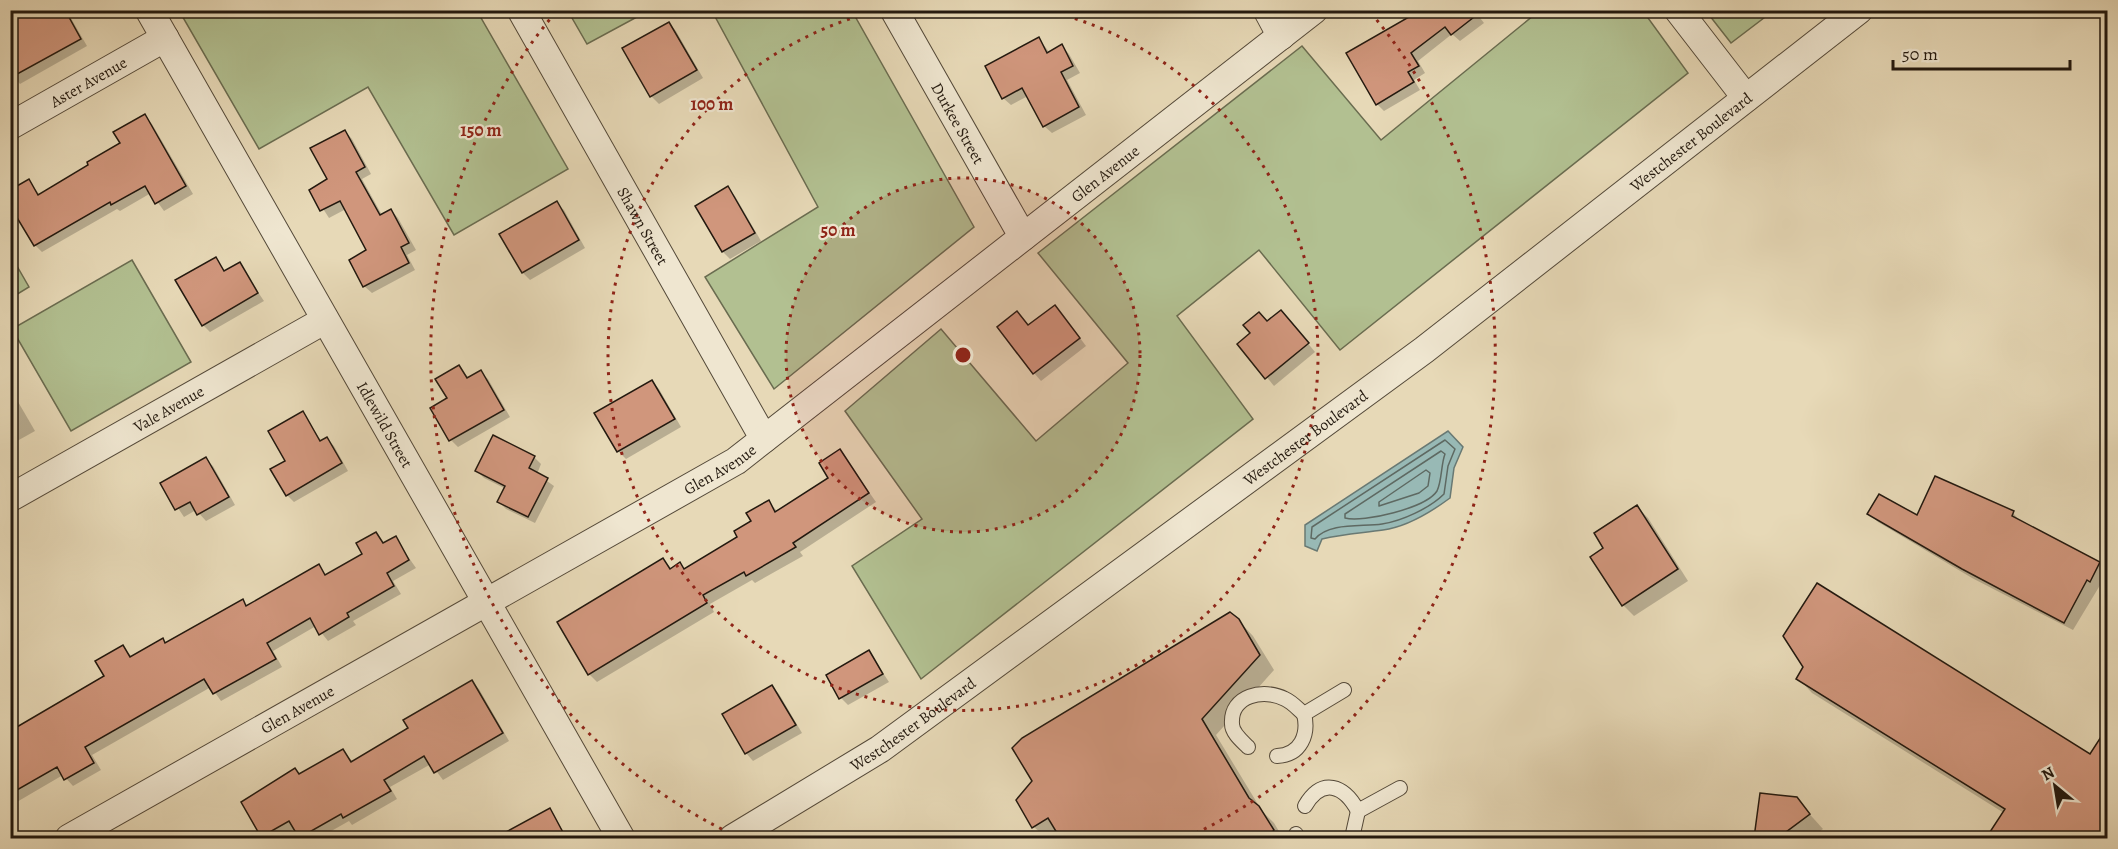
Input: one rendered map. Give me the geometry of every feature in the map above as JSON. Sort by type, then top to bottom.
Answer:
[{"type":"street","name":"Idlewild Street","points":[[149,10],[621,838]]},
{"type":"street","name":"Shawn Street","points":[[521,10],[764,439]]},
{"type":"street","name":"Durkee Street","points":[[894,10],[1023,237]]},
{"type":"street","points":[[1267,10],[1281,36]]},
{"type":"street","name":"Glen Avenue","points":[[69,838],[736,461],[1314,10]]},
{"type":"street","points":[[1678,10],[1746,98]]},
{"type":"street","name":"Westchester Boulevard","points":[[733,838],[880,749],[1424,350],[1859,10]]},
{"type":"street","name":"Aster Avenue","points":[[10,126],[165,38]]},
{"type":"street","name":"Vale Avenue","points":[[10,498],[325,320]]},
{"type":"lane","points":[[1304,714],[1344,690]]},
{"type":"lane","points":[[1248,747],[1237,736],[1232,724],[1236,707],[1248,695],[1259,693],[1284,698],[1304,714],[1307,727],[1303,742],[1286,756],[1277,756]]},
{"type":"lane","points":[[1305,806],[1312,794],[1324,787],[1341,790],[1351,798],[1358,811],[1352,838]]},
{"type":"lane","points":[[1358,811],[1400,788]]},
{"type":"green space","points":[[186,11],[477,11],[568,169],[454,235],[368,87],[259,149],[181,14]]},
{"type":"green space","points":[[568,11],[648,11],[587,44]]},
{"type":"green space","points":[[712,11],[852,11],[974,227],[774,389],[705,277],[818,207]]},
{"type":"green space","points":[[1539,11],[1643,11],[1688,73],[1340,350],[1259,250],[1177,316],[1253,419],[921,679],[852,566],[922,519],[845,411],[941,329],[1036,441],[1128,363],[1038,253],[1302,46],[1381,140]]},
{"type":"green space","points":[[1706,11],[1773,11],[1731,43]]},
{"type":"green space","points":[[10,254],[29,287],[11,298],[10,298]]},
{"type":"green space","points":[[132,260],[191,362],[71,431],[12,329]]},
{"type":"water","points":[[1448,431],[1463,447],[1454,468],[1450,498],[1427,513],[1400,526],[1322,539],[1317,551],[1305,546],[1305,525]]},
{"type":"building","points":[[10,10],[65,10],[81,39],[10,78]]},
{"type":"building","points":[[1421,10],[1483,10],[1451,35],[1445,27],[1411,53],[1419,66],[1408,72],[1414,82],[1376,105],[1346,53]]},
{"type":"building","points":[[669,22],[697,70],[650,97],[622,48]]},
{"type":"building","points":[[1039,37],[1047,53],[1062,44],[1073,66],[1061,72],[1079,107],[1043,127],[1022,88],[1002,99],[985,66]]},
{"type":"building","points":[[145,114],[186,186],[155,204],[145,186],[111,205],[110,202],[34,246],[10,206],[10,190],[29,179],[38,195],[120,143],[113,132]]},
{"type":"building","points":[[345,130],[365,167],[356,172],[380,215],[391,209],[409,243],[401,247],[409,263],[363,287],[349,260],[366,250],[340,201],[320,211],[309,190],[327,179],[310,148]]},
{"type":"building","points":[[728,186],[755,233],[722,252],[695,206]]},
{"type":"building","points":[[557,201],[579,240],[522,273],[499,234]]},
{"type":"building","points":[[216,257],[224,271],[240,262],[258,293],[202,326],[175,280]]},
{"type":"building","points":[[1055,305],[1080,338],[1033,374],[997,327],[1017,311],[1028,325]]},
{"type":"building","points":[[1281,310],[1309,343],[1265,379],[1237,344],[1250,333],[1243,325],[1259,312],[1267,321]]},
{"type":"building","points":[[459,365],[467,378],[481,370],[504,410],[449,441],[430,408],[447,398],[435,379]]},
{"type":"building","points":[[652,380],[675,419],[617,452],[594,413]]},
{"type":"building","points":[[303,411],[320,441],[327,437],[342,463],[286,496],[270,469],[285,461],[268,431]]},
{"type":"building","points":[[493,435],[535,456],[529,468],[548,478],[528,517],[497,502],[505,486],[475,471]]},
{"type":"building","points":[[840,449],[869,493],[793,543],[796,547],[746,576],[744,572],[703,595],[707,603],[588,675],[557,622],[663,558],[670,569],[680,562],[684,569],[737,537],[734,531],[751,521],[746,513],[769,500],[775,512],[828,478],[819,463]]},
{"type":"building","points":[[206,457],[229,497],[197,515],[190,502],[175,510],[160,483]]},
{"type":"building","points":[[1935,476],[2014,511],[2012,516],[2100,562],[2090,582],[2087,580],[2064,623],[1962,569],[1867,514],[1879,494],[1917,515]]},
{"type":"building","points":[[1637,505],[1678,569],[1622,606],[1590,557],[1603,548],[1594,533]]},
{"type":"building","points":[[376,532],[383,543],[396,536],[409,560],[387,573],[394,586],[347,613],[349,617],[319,635],[310,618],[267,643],[276,659],[213,694],[204,679],[85,747],[94,763],[64,780],[57,767],[10,794],[10,731],[104,676],[95,661],[123,645],[130,657],[163,638],[165,643],[243,599],[246,606],[319,564],[325,575],[362,554],[356,543]]},
{"type":"building","points":[[1817,583],[2090,754],[2108,726],[2108,838],[1986,838],[2005,809],[1796,679],[1803,667],[1783,636]]},
{"type":"building","points":[[1230,612],[1239,619],[1260,655],[1202,719],[1249,798],[1259,806],[1274,830],[1267,838],[1060,838],[1048,818],[1032,828],[1016,800],[1032,781],[1012,748],[1022,738]]},
{"type":"building","points":[[869,650],[883,674],[839,699],[826,675]]},
{"type":"building","points":[[472,680],[503,733],[434,773],[424,756],[384,780],[391,791],[343,818],[341,814],[299,838],[289,821],[261,837],[241,802],[295,768],[299,774],[343,749],[351,762],[408,728],[403,720]]},
{"type":"building","points":[[772,685],[796,725],[745,754],[722,714]]},
{"type":"building","points":[[1760,793],[1797,797],[1810,814],[1778,838],[1754,838]]},
{"type":"building","points":[[550,808],[566,838],[495,838]]}]
